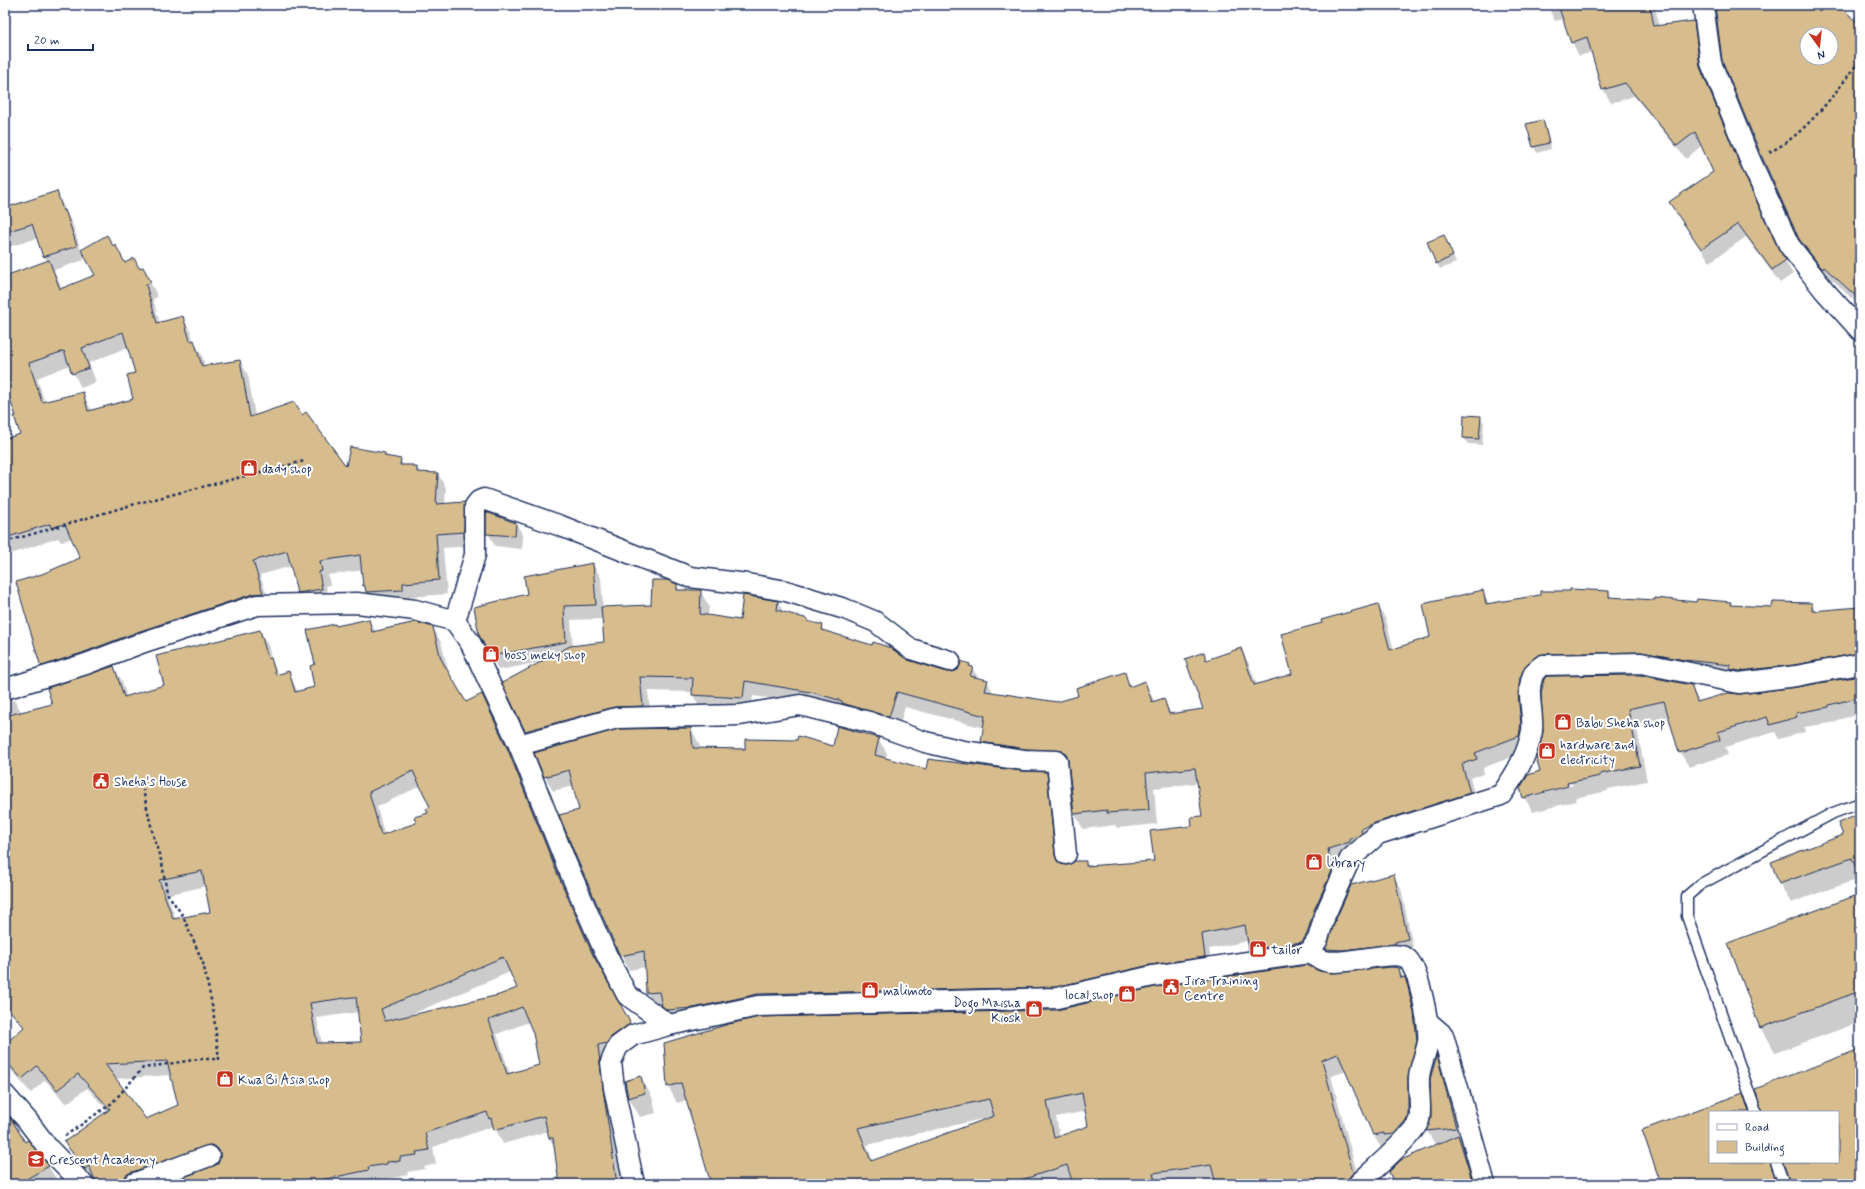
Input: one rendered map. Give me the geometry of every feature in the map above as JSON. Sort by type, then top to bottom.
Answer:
[{"type":"street","points":[[1703,5],[1711,63],[1750,160],[1789,246],[1824,290],[1860,330]]},
{"type":"street","points":[[455,621],[475,555],[475,506],[479,501],[484,499],[561,526],[690,577],[747,584],[786,591],[845,609],[876,622],[911,648],[950,661]]},
{"type":"street","points":[[5,689],[86,664],[144,642],[257,605],[357,603],[415,610],[455,621],[471,644],[519,745],[566,863],[604,950],[627,995],[669,1025]]},
{"type":"street","points":[[1309,953],[1318,939],[1325,915],[1350,859],[1378,834],[1501,795],[1524,758],[1532,731],[1531,683],[1534,672],[1543,665],[1641,664],[1739,683],[1796,676],[1860,664]]},
{"type":"street","points":[[519,745],[617,718],[740,715],[800,706],[869,722],[925,742],[963,751],[1024,760],[1057,761],[1066,854]]},
{"type":"street","points":[[634,1184],[614,1088],[611,1062],[618,1046],[634,1035],[669,1025],[758,1006],[1057,998],[1153,976],[1309,953],[1325,961],[1340,962],[1390,956],[1405,957],[1409,961],[1418,981],[1428,1022],[1428,1042],[1419,1077],[1419,1121],[1395,1149],[1358,1184]]},
{"type":"street","points":[[1428,1022],[1443,1035],[1485,1184]]},
{"type":"street","points":[[5,1095],[27,1120],[48,1148],[83,1184]]},
{"type":"street","points":[[133,1184],[209,1156]]},
{"type":"lane","points":[[1756,1111],[1687,916],[1687,896],[1701,884],[1833,812],[1860,803]]},
{"type":"lane","points":[[1776,1163],[1784,1184]]},
{"type":"path","points":[[1750,160],[1771,152],[1793,137],[1826,104],[1860,60]]},
{"type":"path","points":[[5,542],[135,504],[304,460]]},
{"type":"path","points":[[48,1148],[112,1103],[143,1068],[199,1059],[219,1059],[213,1009],[203,962],[183,916],[167,893],[162,863],[154,839],[144,790]]},
{"type":"building","points":[[1558,5],[1650,5],[1654,26],[1694,21],[1700,67],[1740,165],[1779,250],[1786,260],[1772,270],[1738,224],[1701,249],[1669,202],[1713,172],[1695,132],[1677,146],[1625,83],[1602,90],[1587,37],[1571,43]]},
{"type":"building","points":[[1715,5],[1839,5],[1860,25],[1860,300],[1824,267],[1823,269],[1820,266],[1799,239],[1761,155],[1722,60]]},
{"type":"building","points":[[1543,120],[1549,143],[1533,147],[1526,124]]},
{"type":"building","points":[[57,191],[77,246],[43,257],[32,224],[5,232],[5,208]]},
{"type":"building","points":[[107,235],[113,246],[115,244],[125,263],[134,258],[139,268],[143,267],[151,282],[146,285],[157,323],[183,316],[190,341],[194,340],[202,366],[240,360],[250,417],[294,402],[302,415],[306,412],[346,466],[350,447],[385,453],[385,456],[401,459],[400,465],[413,465],[413,467],[417,467],[417,472],[438,473],[436,504],[465,502],[464,532],[436,534],[439,580],[403,583],[403,590],[366,592],[365,586],[363,586],[360,555],[320,561],[322,571],[319,572],[322,589],[297,593],[287,551],[253,561],[263,593],[253,594],[140,631],[82,653],[42,666],[40,664],[16,582],[42,574],[80,558],[65,524],[51,528],[50,524],[5,538],[5,439],[20,434],[14,416],[16,416],[5,387],[5,276],[49,260],[60,289],[95,275],[81,250]],"holes":[[[123,332],[135,373],[127,375],[133,399],[88,411],[83,392],[42,402],[29,363],[64,351],[72,374],[89,368],[82,348]]]},
{"type":"building","points":[[1444,235],[1453,256],[1436,264],[1427,242]]},
{"type":"building","points":[[1464,415],[1481,416],[1479,439],[1463,438]]},
{"type":"building","points":[[486,512],[516,523],[515,536],[486,534]]},
{"type":"building","points":[[593,563],[596,605],[564,606],[566,642],[490,656],[479,635],[474,607],[527,594],[524,576]]},
{"type":"building","points":[[652,580],[667,580],[677,584],[677,590],[701,590],[700,614],[740,620],[743,595],[778,601],[777,610],[823,625],[822,630],[872,645],[873,642],[891,648],[908,660],[947,672],[958,670],[961,661],[970,664],[969,666],[973,667],[970,676],[988,680],[985,691],[1057,702],[1078,696],[1076,688],[1125,672],[1129,687],[1145,681],[1152,702],[1164,698],[1169,714],[1203,709],[1185,659],[1204,652],[1206,660],[1241,648],[1254,685],[1292,674],[1281,634],[1322,623],[1321,620],[1378,604],[1390,650],[1430,637],[1423,604],[1483,590],[1486,604],[1540,595],[1540,591],[1570,591],[1570,589],[1609,591],[1609,597],[1655,600],[1655,598],[1696,602],[1697,599],[1731,602],[1730,605],[1772,607],[1773,602],[1812,603],[1812,611],[1860,607],[1860,653],[1794,665],[1739,671],[1730,669],[1730,665],[1685,660],[1641,652],[1543,654],[1537,656],[1525,666],[1520,678],[1518,694],[1521,724],[1519,736],[1475,753],[1477,759],[1462,764],[1470,793],[1375,823],[1361,829],[1362,833],[1349,839],[1350,842],[1328,849],[1332,871],[1314,910],[1307,934],[1302,942],[1249,950],[1245,925],[1202,934],[1205,957],[1150,965],[1056,987],[758,994],[693,1008],[667,1010],[662,1006],[659,992],[646,993],[644,951],[620,956],[559,815],[579,810],[569,770],[544,777],[534,753],[619,729],[691,728],[693,748],[745,749],[745,739],[797,740],[798,736],[833,746],[837,726],[879,738],[875,755],[926,769],[928,759],[1022,771],[1047,772],[1055,855],[1057,861],[1061,864],[1067,865],[1074,861],[1086,861],[1086,866],[1154,861],[1150,831],[1192,826],[1191,817],[1202,816],[1195,768],[1146,773],[1149,810],[1107,813],[1107,810],[1074,814],[1068,760],[1063,751],[1025,749],[981,742],[985,716],[897,692],[889,717],[811,692],[745,681],[743,698],[692,695],[693,678],[640,677],[643,706],[614,707],[525,731],[502,683],[570,646],[604,642],[601,607],[651,605]]},
{"type":"building","points":[[369,619],[372,632],[416,622],[433,627],[441,659],[466,702],[482,694],[508,750],[555,868],[593,955],[629,1020],[630,1024],[611,1037],[607,1043],[598,1045],[617,1184],[559,1184],[553,1138],[549,1138],[544,1116],[494,1130],[491,1118],[489,1119],[487,1112],[425,1133],[429,1150],[416,1152],[417,1155],[400,1157],[400,1161],[387,1162],[387,1164],[368,1167],[369,1170],[301,1184],[166,1184],[218,1164],[220,1152],[216,1147],[211,1145],[129,1173],[124,1177],[122,1184],[97,1184],[89,1166],[85,1169],[64,1142],[110,1109],[78,1074],[57,1090],[37,1066],[22,1079],[5,1060],[5,1044],[24,1027],[5,1005],[5,716],[52,704],[47,688],[114,666],[124,697],[164,685],[156,656],[260,630],[268,659],[271,658],[276,675],[289,671],[295,692],[314,687],[310,666],[315,664],[307,630],[335,624],[336,626]],"holes":[[[413,771],[430,807],[426,809],[428,813],[414,817],[416,823],[381,835],[369,792]],[[202,871],[210,912],[173,919],[159,880]],[[503,957],[517,988],[499,995],[385,1021],[381,1009]],[[356,997],[361,1042],[317,1043],[310,1003]],[[522,1007],[533,1033],[539,1065],[507,1074],[489,1020]],[[167,1061],[178,1105],[146,1119],[105,1064]]]},
{"type":"building","points":[[1640,675],[1691,685],[1697,702],[1728,693],[1740,694],[1797,687],[1860,676],[1860,697],[1829,705],[1829,707],[1796,713],[1797,717],[1770,725],[1767,717],[1718,732],[1720,740],[1679,753],[1664,701],[1628,709],[1640,766],[1600,774],[1600,776],[1567,783],[1568,786],[1523,798],[1520,788],[1528,775],[1540,771],[1536,757],[1543,732],[1541,694],[1544,679],[1547,676]]},
{"type":"building","points":[[1860,814],[1860,876],[1852,858],[1779,884],[1771,862],[1843,835],[1838,823]]},
{"type":"building","points":[[1394,874],[1408,939],[1395,942],[1395,944],[1343,950],[1325,949],[1351,885]]},
{"type":"building","points":[[1860,894],[1860,991],[1760,1028],[1728,943]]},
{"type":"building","points":[[1307,965],[1320,971],[1332,973],[1391,967],[1399,968],[1401,978],[1405,977],[1408,987],[1414,1013],[1417,1041],[1408,1077],[1408,1114],[1406,1120],[1394,1134],[1384,1135],[1384,1133],[1373,1135],[1338,1054],[1322,1060],[1353,1173],[1347,1180],[1347,1184],[1216,1184],[1211,1165],[1153,1173],[1156,1184],[1073,1184],[1067,1165],[1021,1180],[1022,1184],[711,1184],[681,1083],[667,1087],[664,1043],[759,1017],[1057,1010],[1155,987]],"holes":[[[1082,1093],[1088,1126],[1054,1138],[1047,1101]],[[989,1099],[994,1116],[871,1161],[858,1128]]]},
{"type":"building","points":[[1860,1049],[1860,1184],[1790,1184],[1783,1163],[1839,1163],[1839,1111],[1762,1111],[1755,1089]]},
{"type":"building","points":[[1437,1055],[1456,1128],[1426,1131],[1431,1118],[1430,1079]]},
{"type":"building","points":[[641,1076],[645,1093],[628,1098],[625,1081]]},
{"type":"building","points":[[1743,1093],[1749,1111],[1709,1111],[1709,1163],[1770,1163],[1777,1184],[1661,1184],[1642,1130]]},
{"type":"building","points":[[5,1112],[25,1142],[28,1140],[49,1166],[18,1184],[5,1184]]},
{"type":"building","points":[[1458,1135],[1472,1180],[1462,1184],[1394,1184],[1389,1172],[1401,1160]]},
{"type":"place","name":"dady shop","points":[[249,468]]},
{"type":"place","name":"boss meky shop","points":[[491,654]]},
{"type":"place","name":"Babu Sheha shop","points":[[1563,722]]},
{"type":"place","name":"hardware and electricity","points":[[1547,751]]},
{"type":"place","name":"Sheha's House","points":[[101,781]]},
{"type":"place","name":"library","points":[[1314,862]]},
{"type":"place","name":"tailor","points":[[1258,949]]},
{"type":"place","name":"Jira Training Centre","points":[[1171,987]]},
{"type":"place","name":"malimoto","points":[[870,990]]},
{"type":"place","name":"local shop","points":[[1127,994]]},
{"type":"place","name":"Dogo Maisha Kiosk","points":[[1034,1009]]},
{"type":"place","name":"Kwa Bi Asia shop","points":[[225,1079]]},
{"type":"place","name":"Crescent Academy","points":[[36,1159]]}]
